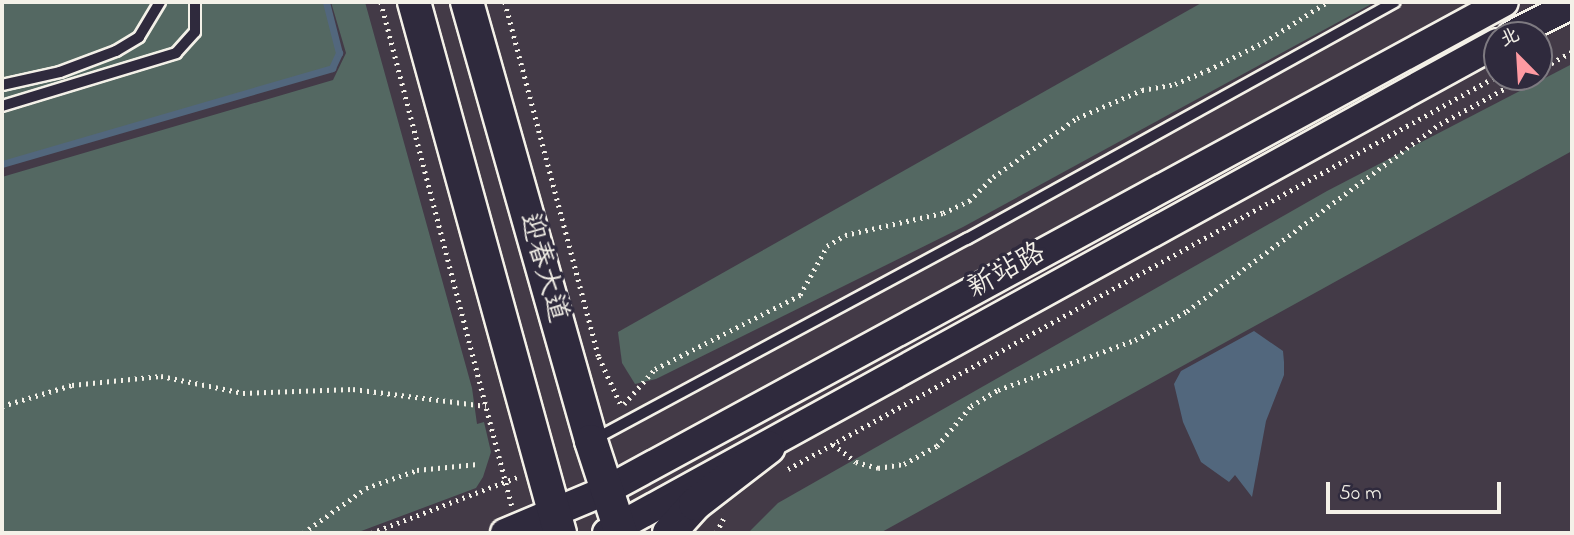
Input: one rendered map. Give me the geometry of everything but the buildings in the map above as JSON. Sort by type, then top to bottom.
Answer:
[{"type":"main road","name":"迎春大道","points":[[414,2],[556,524]]},
{"type":"main road","name":"迎春大道","points":[[467,2],[616,531]]},
{"type":"main road","points":[[669,533],[695,504],[774,461]]},
{"type":"street","name":"新站路","points":[[511,531],[556,524],[606,491],[1504,2]]},
{"type":"street","points":[[1539,21],[1572,4]]},
{"type":"street","name":"新站路","points":[[616,531],[774,461],[1483,51]]},
{"type":"lane","points":[[2,85],[61,72],[116,51],[139,37],[160,2]]},
{"type":"lane","points":[[2,106],[176,53],[195,32],[195,2]]},
{"type":"lane","points":[[591,441],[1395,2]]},
{"type":"path","points":[[381,2],[506,482],[511,531]]},
{"type":"path","points":[[505,2],[599,357],[627,421]]},
{"type":"path","points":[[591,441],[654,369],[800,295],[827,246],[845,235],[943,213],[969,201],[993,177],[1077,118],[1131,93],[1175,84],[1208,70],[1264,42],[1327,2]]},
{"type":"path","points":[[1553,62],[1572,51]]},
{"type":"path","points":[[774,461],[833,444],[1483,84]]},
{"type":"path","points":[[833,444],[867,465],[904,464],[937,446],[971,406],[998,390],[1135,340],[1187,311],[1440,124],[1500,91]]},
{"type":"path","points":[[2,406],[72,385],[161,376],[243,393],[353,389],[486,406]]},
{"type":"path","points":[[303,533],[366,488],[417,470],[478,464]]},
{"type":"path","points":[[371,533],[526,474]]},
{"type":"path","points":[[716,533],[731,511]]},
{"type":"green space","points":[[2,2],[326,2],[339,53],[332,68],[312,76],[2,164]]},
{"type":"green space","points":[[331,2],[365,2],[472,388],[477,424],[484,422],[491,452],[483,477],[476,488],[356,533],[2,533],[2,177],[333,80],[346,53]]},
{"type":"green space","points":[[1203,2],[1375,2],[963,227],[656,379],[635,384],[622,363],[618,332]]},
{"type":"green space","points":[[1572,64],[1572,151],[880,533],[748,533],[778,503],[1327,191],[1520,91],[1553,91],[1553,74]]},
{"type":"water","points":[[1254,331],[1283,351],[1284,375],[1266,421],[1252,497],[1235,475],[1229,482],[1201,462],[1183,422],[1174,384],[1181,371]]},
{"type":"waterway","points":[[2,164],[332,68],[339,53],[326,2]]}]
